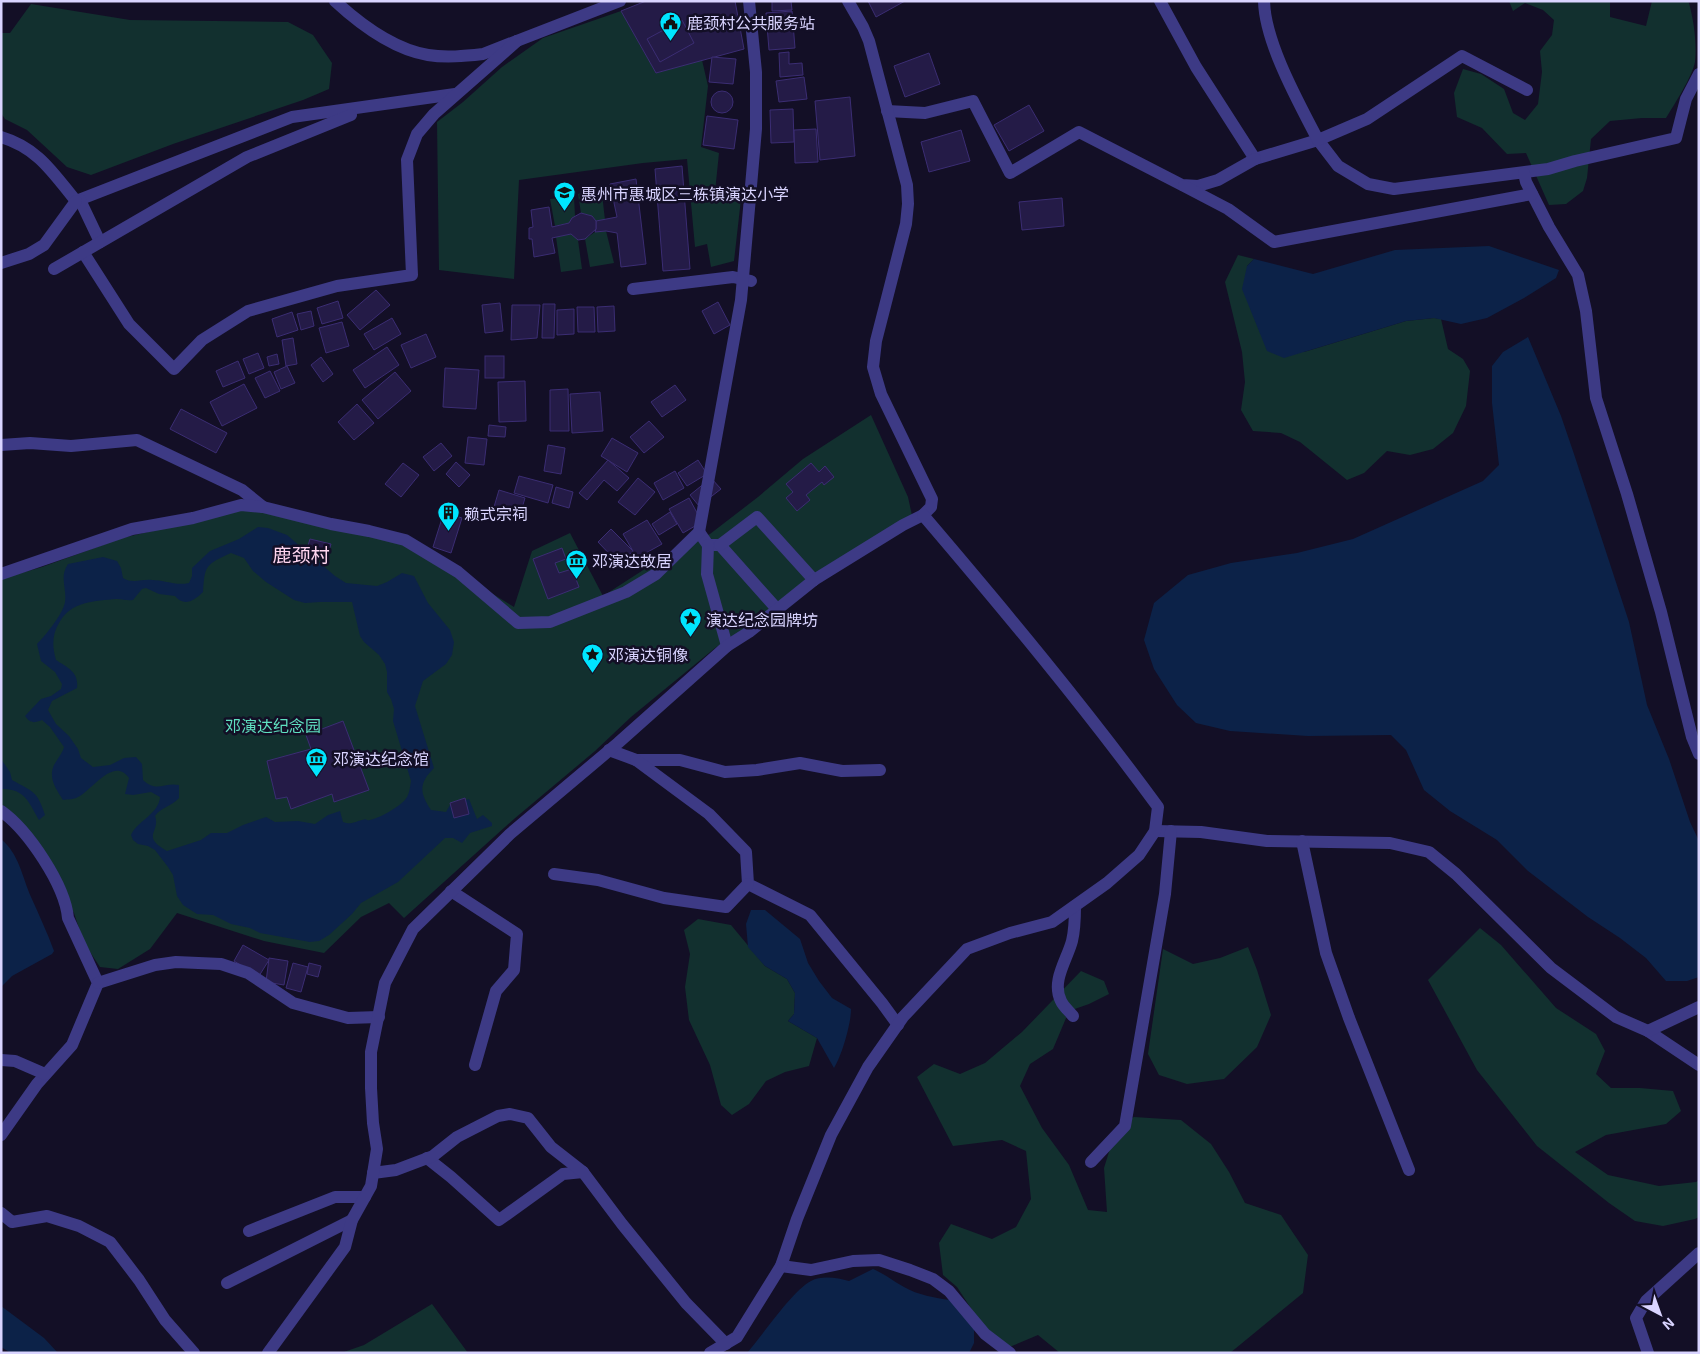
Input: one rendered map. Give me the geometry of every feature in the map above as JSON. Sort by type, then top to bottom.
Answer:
[{"type":"street","points":[[335,1],[350,15],[380,36],[405,48],[428,55],[461,57],[483,54],[620,1]]},
{"type":"street","points":[[1,574],[132,529],[193,518],[241,505],[263,507],[405,540],[458,572],[518,623],[550,622],[626,592],[656,574],[699,532],[740,300],[756,129],[756,72],[749,1]]},
{"type":"street","points":[[268,1353],[345,1247],[352,1220],[371,1186],[377,1149],[371,1097],[371,1052],[385,983],[413,929],[522,823],[609,750],[727,646],[740,639],[814,580],[902,525],[923,515],[930,507],[932,499],[881,394],[873,367],[876,341],[906,224],[907,185],[869,41],[848,1]]},
{"type":"street","points":[[1160,1],[1196,67],[1255,159]]},
{"type":"street","points":[[1264,1],[1271,37],[1290,85],[1318,140],[1338,166],[1368,184],[1394,189],[1548,169],[1676,138],[1686,99],[1699,74]]},
{"type":"street","points":[[83,252],[129,324],[174,368],[202,340],[248,311],[337,286],[412,275],[407,160],[417,134],[455,94],[517,41]]},
{"type":"street","points":[[1182,185],[1198,186],[1218,180],[1255,159],[1318,140],[1367,119],[1462,56],[1527,90]]},
{"type":"street","points":[[1,263],[29,254],[44,245],[78,201],[292,117],[455,94]]},
{"type":"street","points":[[887,111],[925,113],[973,101],[1010,173],[1079,132],[1228,209],[1274,242],[1532,194]]},
{"type":"street","points":[[54,269],[247,158],[374,105]]},
{"type":"street","points":[[1,137],[15,141],[32,151],[45,164],[78,201],[100,242]]},
{"type":"street","points":[[1524,173],[1526,182],[1549,227],[1578,274],[1586,311],[1596,398],[1627,494],[1661,612],[1692,737],[1699,754]]},
{"type":"street","points":[[633,289],[733,277],[751,281]]},
{"type":"street","points":[[1,445],[30,443],[71,446],[137,440],[242,490],[263,507]]},
{"type":"street","points":[[710,1353],[737,1337],[781,1266],[797,1219],[831,1135],[868,1067],[903,1017],[967,950],[1010,933],[1052,922],[1107,883],[1139,855],[1155,831],[1158,807],[1016,625],[923,515]]},
{"type":"street","points":[[727,646],[707,574],[714,545],[758,517],[814,580]]},
{"type":"street","points":[[699,532],[777,610]]},
{"type":"street","points":[[554,874],[598,880],[664,898],[726,907],[748,884],[746,852],[709,814],[636,760],[609,750]]},
{"type":"street","points":[[636,760],[680,760],[725,772],[757,770],[800,763],[842,771],[880,770]]},
{"type":"street","points":[[1,811],[25,833],[53,877],[67,910],[68,918],[98,983],[72,1044],[36,1084],[1,1135]]},
{"type":"street","points":[[1155,831],[1201,832],[1267,841],[1390,842],[1429,852],[1456,874],[1551,968],[1616,1017],[1648,1031],[1699,1065]]},
{"type":"street","points":[[1091,1162],[1125,1126],[1165,894],[1172,832]]},
{"type":"street","points":[[1302,842],[1326,953],[1349,1018],[1409,1170]]},
{"type":"street","points":[[748,884],[810,916],[898,1025]]},
{"type":"street","points":[[451,891],[517,934],[514,970],[496,991],[476,1065]]},
{"type":"street","points":[[1073,1016],[1061,1001],[1057,987],[1076,925],[1075,906]]},
{"type":"street","points":[[98,983],[155,965],[176,962],[221,964],[248,973],[293,1003],[348,1018],[379,1017]]},
{"type":"street","points":[[1648,1031],[1699,1008]]},
{"type":"street","points":[[1,1060],[15,1061],[45,1074]]},
{"type":"street","points":[[373,1173],[396,1170],[434,1156],[457,1137],[498,1116],[510,1114],[528,1118],[551,1147],[583,1172],[686,1303],[726,1344]]},
{"type":"street","points":[[427,1158],[499,1220],[564,1174],[583,1172]]},
{"type":"street","points":[[249,1231],[335,1197],[364,1197]]},
{"type":"street","points":[[1,1213],[12,1222],[47,1216],[79,1226],[110,1242],[139,1280],[165,1320],[194,1353]]},
{"type":"street","points":[[227,1283],[352,1220]]},
{"type":"street","points":[[1648,1353],[1636,1318],[1646,1301],[1699,1253]]},
{"type":"street","points":[[781,1266],[811,1270],[853,1261],[879,1260],[910,1270],[933,1279],[950,1291],[985,1334],[1010,1353]]},
{"type":"green space","points":[[1509,1],[1610,1],[1610,17],[1646,26],[1652,1],[1688,1],[1689,3],[1695,32],[1695,62],[1687,83],[1666,118],[1610,121],[1591,139],[1587,178],[1583,191],[1566,204],[1549,205],[1526,153],[1507,154],[1482,128],[1457,117],[1454,93],[1463,69],[1481,74],[1504,89],[1513,113],[1525,120],[1538,104],[1542,72],[1540,51],[1552,35],[1554,20],[1543,10],[1525,3],[1513,11]]},
{"type":"green space","points":[[31,4],[130,20],[288,22],[313,35],[332,63],[329,89],[303,100],[173,144],[91,175],[67,167],[27,130],[5,119],[1,113],[1,33],[10,33]]},
{"type":"green space","points":[[621,11],[656,73],[702,60],[708,86],[701,147],[719,153],[715,192],[741,199],[734,261],[711,267],[707,244],[695,247],[687,159],[519,180],[514,279],[439,270],[437,122],[463,102],[502,67],[543,38]]},
{"type":"green space","points":[[601,185],[605,220],[596,221],[592,216],[581,213],[578,194]]},
{"type":"green space","points":[[574,197],[575,216],[569,223],[555,226],[550,199]]},
{"type":"green space","points":[[606,231],[614,263],[590,267],[585,239],[595,232]]},
{"type":"green space","points":[[571,234],[578,240],[582,269],[561,272],[556,237]]},
{"type":"green space","points":[[1238,255],[1254,259],[1247,266],[1304,352],[1406,321],[1441,319],[1448,349],[1463,359],[1470,371],[1466,406],[1453,433],[1433,449],[1410,455],[1387,451],[1364,473],[1347,480],[1300,442],[1281,433],[1253,431],[1241,410],[1245,382],[1242,352],[1225,282]]},
{"type":"green space","name":"邓演达纪念园","points":[[871,415],[908,497],[913,520],[715,648],[631,717],[595,751],[514,819],[404,918],[389,903],[361,917],[324,953],[264,941],[177,913],[150,949],[118,969],[100,967],[84,943],[74,913],[35,837],[1,805],[1,579],[42,567],[122,538],[248,509],[405,540],[514,607],[532,551],[570,533],[603,596],[682,545],[710,534],[803,459]]},
{"type":"green space","points":[[698,919],[731,925],[765,966],[787,979],[795,993],[794,1014],[788,1021],[817,1038],[809,1066],[785,1072],[766,1081],[749,1104],[732,1115],[721,1105],[710,1065],[689,1020],[685,987],[690,954],[684,930]]},
{"type":"green space","points":[[1480,928],[1501,945],[1556,1008],[1596,1034],[1605,1051],[1596,1074],[1611,1088],[1673,1091],[1681,1111],[1666,1124],[1606,1135],[1575,1152],[1608,1175],[1659,1186],[1696,1182],[1699,1180],[1699,1217],[1663,1226],[1635,1221],[1609,1203],[1537,1146],[1477,1070],[1428,980]]},
{"type":"green space","points":[[1248,947],[1271,1015],[1257,1047],[1224,1079],[1187,1084],[1159,1075],[1148,1054],[1163,949],[1193,964],[1220,958]]},
{"type":"green space","points":[[1081,971],[1104,981],[1109,994],[1069,1011],[1053,1049],[1030,1064],[1020,1086],[1042,1128],[1069,1165],[1088,1210],[1107,1212],[1104,1168],[1117,1126],[1134,1117],[1181,1120],[1211,1144],[1229,1172],[1245,1203],[1281,1215],[1308,1255],[1303,1293],[1230,1353],[1060,1353],[1038,1335],[1007,1348],[982,1325],[957,1287],[943,1275],[939,1243],[951,1224],[992,1239],[1016,1227],[1031,1199],[1026,1151],[1002,1140],[953,1146],[917,1077],[934,1064],[960,1074],[985,1063],[1022,1032]]},
{"type":"green space","points":[[432,1304],[468,1353],[341,1353],[364,1345]]},
{"type":"water","points":[[1489,246],[1559,270],[1556,278],[1487,318],[1461,324],[1434,318],[1406,321],[1284,358],[1267,351],[1242,289],[1247,266],[1254,259],[1313,274],[1395,250]]},
{"type":"water","points":[[1528,337],[1561,416],[1574,454],[1629,622],[1647,705],[1669,759],[1690,822],[1699,841],[1699,977],[1687,981],[1666,981],[1646,958],[1528,871],[1497,840],[1450,811],[1424,790],[1406,750],[1391,735],[1308,736],[1230,731],[1196,723],[1177,705],[1154,669],[1144,640],[1154,603],[1188,575],[1231,563],[1297,553],[1353,539],[1483,481],[1499,465],[1492,403],[1492,366],[1503,352]]},
{"type":"water","points":[[258,527],[268,528],[287,535],[335,576],[346,583],[377,586],[402,573],[414,576],[428,603],[450,630],[454,642],[452,655],[446,664],[423,681],[415,706],[434,768],[423,783],[424,798],[431,810],[446,812],[450,805],[469,799],[477,819],[483,815],[492,823],[492,826],[470,833],[462,843],[453,838],[445,838],[398,882],[361,903],[329,935],[319,941],[310,942],[260,933],[250,928],[231,924],[213,915],[197,914],[183,905],[177,896],[173,875],[168,867],[155,850],[138,844],[131,835],[156,808],[160,797],[151,792],[133,795],[125,794],[129,778],[123,772],[117,771],[110,772],[78,797],[63,800],[52,779],[52,770],[64,747],[50,727],[42,720],[33,722],[25,716],[41,699],[51,696],[61,689],[62,684],[55,672],[41,661],[37,644],[64,607],[64,573],[68,564],[103,557],[117,561],[123,578],[127,580],[189,583],[192,576],[192,568],[210,551],[239,539]],"holes":[[[231,553],[244,558],[253,571],[266,582],[294,600],[305,603],[352,602],[360,636],[379,655],[385,664],[387,692],[394,709],[393,721],[411,781],[408,795],[405,800],[391,811],[370,820],[365,819],[346,823],[343,822],[340,811],[328,815],[315,824],[298,821],[275,822],[266,817],[227,833],[211,833],[201,840],[167,851],[159,846],[153,838],[156,826],[155,816],[179,798],[179,785],[157,787],[148,784],[143,780],[142,764],[136,757],[124,758],[110,765],[93,767],[81,758],[78,749],[69,736],[56,724],[48,710],[52,701],[77,688],[74,674],[56,660],[53,645],[55,632],[64,616],[77,606],[100,600],[133,600],[142,589],[146,588],[159,594],[175,596],[182,601],[189,602],[203,592],[206,571],[211,563]]]},
{"type":"water","points":[[1,759],[10,772],[12,780],[37,796],[45,815],[39,820],[29,802],[21,794],[9,789],[1,789]]},
{"type":"water","points":[[1,839],[16,858],[54,951],[52,954],[12,976],[1,987]]},
{"type":"water","points":[[751,910],[765,910],[800,939],[808,963],[819,981],[832,998],[851,1009],[846,1039],[834,1068],[817,1038],[788,1021],[794,1014],[795,993],[787,979],[765,966],[748,947],[746,924]]},
{"type":"water","points":[[873,1269],[915,1292],[950,1300],[974,1329],[974,1343],[969,1353],[747,1353],[803,1286],[815,1279],[835,1278],[849,1281]]},
{"type":"water","points":[[1,1306],[44,1338],[58,1353],[11,1353],[1,1347]]},
{"type":"building","points":[[646,1],[735,1],[744,49],[656,73],[621,11]]},
{"type":"building","points":[[772,1],[791,1],[792,10],[772,11]]},
{"type":"building","points":[[868,1],[905,1],[876,17]]},
{"type":"building","points":[[792,11],[795,48],[769,50],[766,13]]},
{"type":"building","name":"鹿颈村公共服务站","points":[[682,20],[694,43],[660,62],[647,39]]},
{"type":"building","points":[[789,52],[789,64],[802,63],[803,75],[780,77],[779,53]]},
{"type":"building","points":[[929,53],[940,84],[905,97],[894,66]]},
{"type":"building","points":[[712,57],[736,59],[733,84],[709,82]]},
{"type":"building","points":[[804,77],[807,99],[779,102],[776,81]]},
{"type":"building","points":[[722,91],[730,94],[733,102],[730,110],[722,113],[714,110],[711,102],[714,94]]},
{"type":"building","points":[[850,97],[855,156],[820,160],[815,101]]},
{"type":"building","points":[[1029,105],[1044,131],[1009,151],[994,125]]},
{"type":"building","points":[[793,109],[794,142],[771,143],[770,110]]},
{"type":"building","points":[[707,116],[738,120],[734,149],[703,145]]},
{"type":"building","points":[[816,129],[818,162],[795,163],[794,130]]},
{"type":"building","points":[[961,130],[970,161],[929,172],[921,142]]},
{"type":"building","points":[[682,166],[690,269],[663,271],[655,169]]},
{"type":"building","points":[[636,179],[646,264],[621,267],[617,233],[595,232],[596,221],[617,217],[610,184]]},
{"type":"building","points":[[1062,198],[1064,226],[1022,230],[1019,202]]},
{"type":"building","points":[[549,207],[552,227],[569,223],[572,218],[581,213],[592,216],[596,221],[596,229],[585,239],[578,240],[571,234],[552,238],[555,253],[534,257],[532,239],[529,239],[529,228],[533,227],[531,210]]},
{"type":"building","points":[[376,290],[390,305],[360,330],[347,315]]},
{"type":"building","points":[[338,301],[343,318],[322,324],[317,308]]},
{"type":"building","points":[[718,302],[730,325],[714,334],[702,311]]},
{"type":"building","points":[[500,303],[503,331],[485,333],[482,305]]},
{"type":"building","points":[[543,304],[555,304],[554,338],[542,338]]},
{"type":"building","points":[[512,305],[540,305],[537,338],[511,340]]},
{"type":"building","points":[[614,306],[615,331],[598,332],[597,307]]},
{"type":"building","points":[[577,307],[594,307],[595,332],[578,332]]},
{"type":"building","points":[[574,309],[574,334],[557,335],[557,310]]},
{"type":"building","points":[[311,311],[314,326],[301,330],[297,314]]},
{"type":"building","points":[[292,312],[298,330],[277,337],[272,319]]},
{"type":"building","points":[[392,318],[401,334],[374,350],[364,334]]},
{"type":"building","points":[[342,322],[349,346],[326,353],[319,328]]},
{"type":"building","points":[[426,334],[436,357],[411,368],[401,345]]},
{"type":"building","points":[[293,338],[297,364],[286,366],[282,340]]},
{"type":"building","points":[[387,347],[399,365],[365,388],[353,370]]},
{"type":"building","points":[[258,353],[264,368],[249,374],[243,359]]},
{"type":"building","points":[[277,354],[279,364],[269,366],[267,357]]},
{"type":"building","points":[[485,356],[504,356],[504,378],[485,378]]},
{"type":"building","points":[[321,357],[333,374],[323,382],[311,365]]},
{"type":"building","points":[[238,361],[245,378],[223,387],[216,371]]},
{"type":"building","points":[[287,366],[295,383],[281,389],[274,372]]},
{"type":"building","points":[[445,368],[479,370],[476,409],[443,407]]},
{"type":"building","points":[[270,371],[280,391],[265,398],[255,378]]},
{"type":"building","points":[[395,372],[411,391],[378,419],[362,400]]},
{"type":"building","points":[[525,381],[526,421],[499,422],[498,382]]},
{"type":"building","points":[[244,384],[257,408],[222,426],[210,402]]},
{"type":"building","points":[[675,385],[686,400],[662,417],[651,402]]},
{"type":"building","points":[[568,389],[569,431],[550,431],[550,390]]},
{"type":"building","points":[[600,392],[603,431],[572,433],[570,394]]},
{"type":"building","points":[[357,404],[374,423],[354,440],[338,422]]},
{"type":"building","points":[[181,409],[227,433],[216,453],[170,429]]},
{"type":"building","points":[[649,421],[664,437],[644,453],[630,437]]},
{"type":"building","points":[[489,425],[506,427],[505,437],[488,436]]},
{"type":"building","points":[[468,437],[487,439],[484,465],[465,463]]},
{"type":"building","points":[[612,438],[638,453],[627,472],[601,456]]},
{"type":"building","points":[[441,443],[452,456],[434,471],[423,457]]},
{"type":"building","points":[[548,445],[565,448],[561,474],[544,471]]},
{"type":"building","points":[[608,460],[629,478],[617,491],[604,480],[587,500],[579,493]]},
{"type":"building","points":[[698,460],[707,474],[687,486],[678,473]]},
{"type":"building","points":[[456,462],[470,475],[459,487],[446,474]]},
{"type":"building","points":[[403,463],[419,475],[401,497],[385,484]]},
{"type":"building","points":[[811,463],[819,472],[825,466],[834,477],[824,485],[822,482],[806,495],[810,500],[797,511],[786,498],[793,492],[786,484]]},
{"type":"building","points":[[675,471],[684,488],[663,500],[654,483]]},
{"type":"building","points":[[519,476],[553,485],[548,503],[514,493]]},
{"type":"building","points":[[638,478],[655,492],[635,515],[618,502]]},
{"type":"building","points":[[711,478],[721,489],[699,506],[690,495]]},
{"type":"building","points":[[556,487],[573,492],[569,508],[552,503]]},
{"type":"building","points":[[499,490],[525,498],[520,515],[494,507]]},
{"type":"building","points":[[689,498],[702,522],[683,533],[669,509]]},
{"type":"building","name":"赖式宗祠","points":[[444,512],[462,518],[451,553],[433,547]]},
{"type":"building","points":[[670,512],[677,524],[659,535],[652,524]]},
{"type":"building","points":[[647,520],[662,544],[637,558],[623,534]]},
{"type":"building","points":[[611,529],[633,551],[619,564],[598,542]]},
{"type":"building","points":[[310,539],[331,544],[328,554],[307,549]]},
{"type":"building","points":[[562,548],[566,559],[555,563],[559,573],[572,569],[579,587],[548,599],[533,559]]},
{"type":"building","name":"邓演达纪念馆","points":[[343,721],[369,790],[334,802],[332,794],[291,809],[287,797],[276,799],[267,761],[311,749],[306,735]]},
{"type":"building","points":[[465,798],[469,814],[454,818],[450,803]]},
{"type":"building","points":[[243,945],[269,960],[259,976],[234,961]]},
{"type":"building","points":[[269,958],[288,961],[284,985],[266,982]]},
{"type":"building","points":[[293,963],[308,967],[301,992],[286,988]]},
{"type":"building","points":[[309,963],[321,966],[318,977],[307,974]]},
{"type":"place","name":"鹿颈村公共服务站","points":[[671,41]]},
{"type":"place","name":"惠州市惠城区三栋镇演达小学","points":[[565,212]]},
{"type":"place","name":"赖式宗祠","points":[[448,532]]},
{"type":"place","name":"邓演达故居","points":[[576,579]]},
{"type":"place","name":"演达纪念园牌坊","points":[[690,638]]},
{"type":"place","name":"邓演达铜像","points":[[592,673]]},
{"type":"place","name":"邓演达纪念馆","points":[[317,777]]},
{"type":"district","name":"鹿颈村","points":[[301,554]]}]
